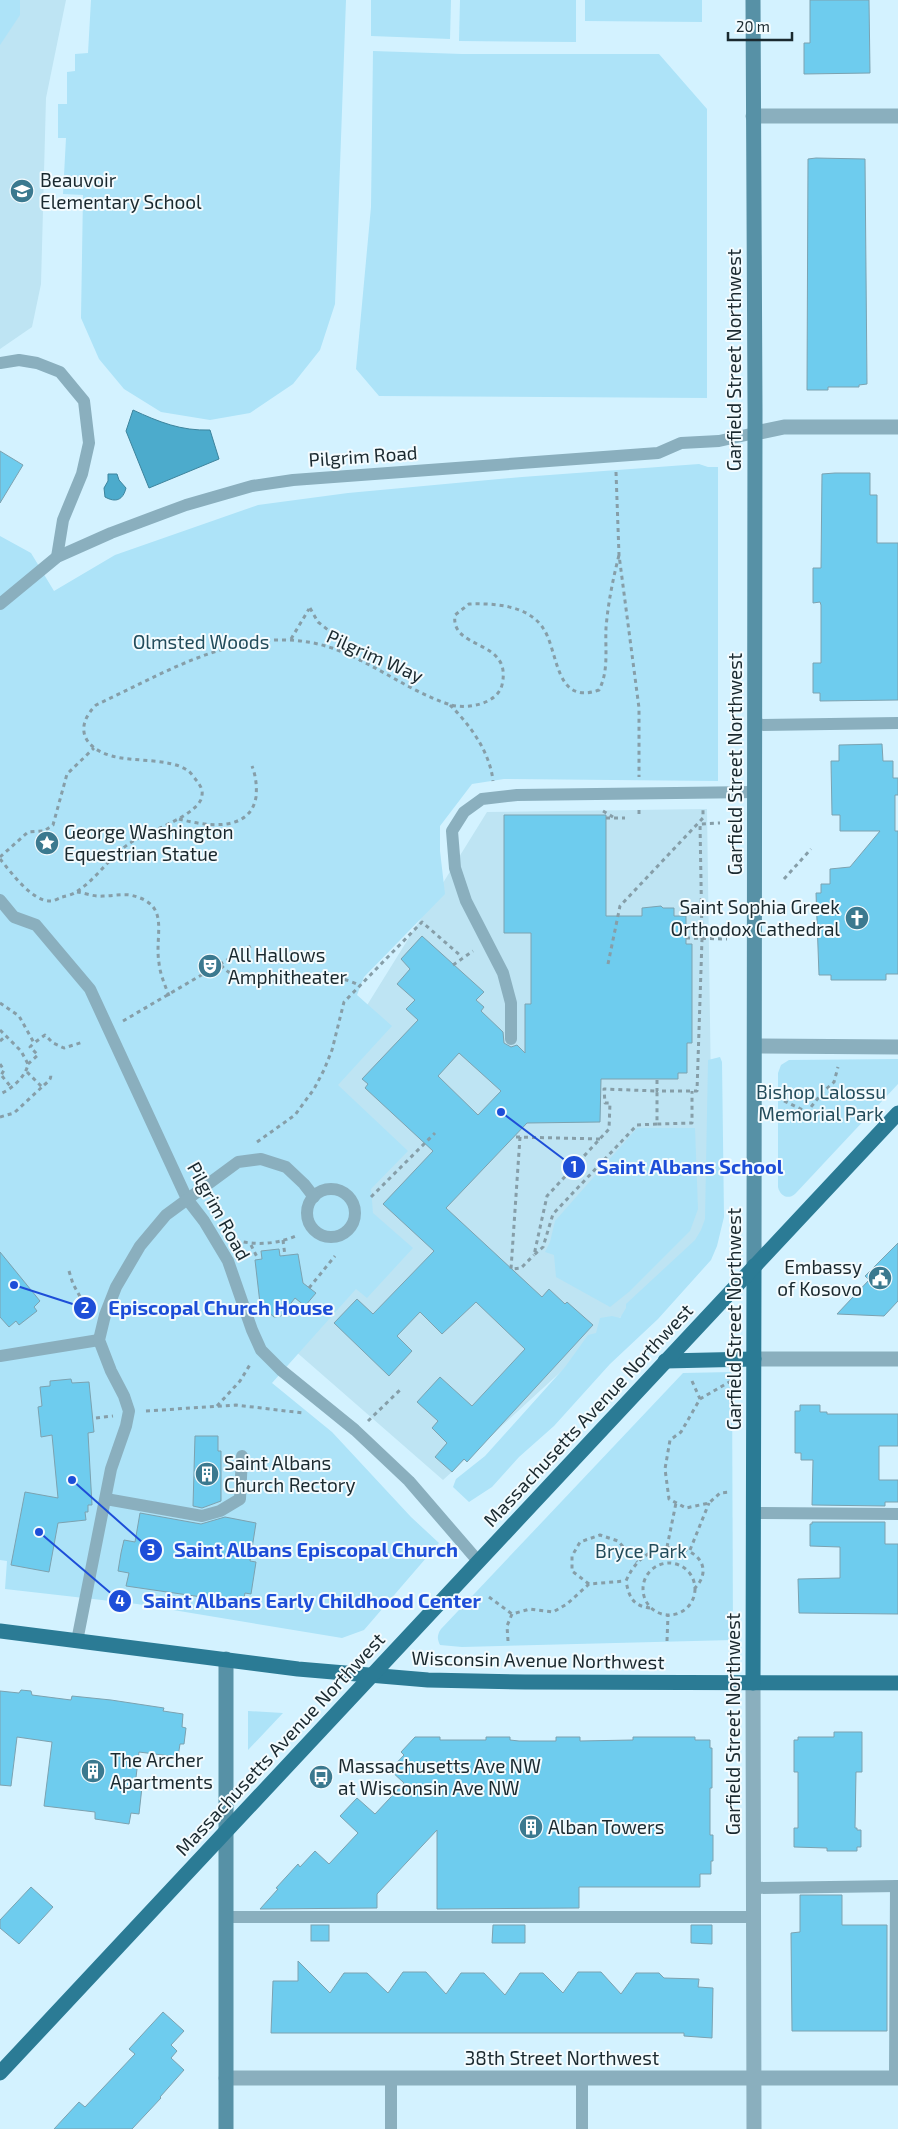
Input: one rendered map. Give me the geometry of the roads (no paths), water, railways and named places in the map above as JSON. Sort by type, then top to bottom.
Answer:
[{"type":"main road","name":"Garfield Street Northwest","points":[[753,0],[755,433],[753,1683]]},
{"type":"main road","name":"Massachusetts Avenue Northwest","points":[[0,2073],[898,1114]]},
{"type":"main road","points":[[666,1361],[754,1359]]},
{"type":"main road","name":"Wisconsin Avenue Northwest","points":[[0,1631],[298,1669],[477,1682],[898,1683]]},
{"type":"main road","points":[[226,1660],[224,1832],[226,2129]]},
{"type":"street","points":[[753,116],[898,116]]},
{"type":"street","points":[[755,433],[784,427],[898,427]]},
{"type":"street","points":[[755,1046],[898,1047]]},
{"type":"street","points":[[754,1359],[898,1359]]},
{"type":"street","name":"Garfield Street Northwest","points":[[753,1683],[754,2129]]},
{"type":"street","name":"38th Street Northwest","points":[[226,2078],[896,2078]]},
{"type":"lane","points":[[0,363],[18,360],[37,363],[60,372],[84,401],[89,443],[82,474],[63,520],[57,557]]},
{"type":"lane","name":"Pilgrim Road","points":[[0,604],[57,557],[111,533],[186,505],[252,486],[364,475],[658,453],[681,443],[719,441],[755,433]]},
{"type":"lane","points":[[755,725],[898,724]]},
{"type":"lane","points":[[511,1039],[511,1003],[503,973],[466,902],[454,868],[452,831],[464,812],[482,799],[495,797],[755,792]]},
{"type":"lane","name":"Pilgrim Road","points":[[0,900],[14,917],[36,925],[90,989],[187,1199],[204,1221],[228,1261],[261,1350],[281,1370],[355,1430],[409,1481],[478,1561]]},
{"type":"lane","points":[[77,1641],[111,1469],[129,1412],[124,1396],[111,1371],[99,1340],[105,1314],[116,1287],[140,1246],[166,1215],[238,1162],[261,1159],[286,1167],[304,1184],[314,1197]]},
{"type":"lane","points":[[0,1356],[99,1340]]},
{"type":"lane","points":[[106,1499],[202,1516],[220,1511],[240,1499],[242,1456]]},
{"type":"lane","points":[[754,1514],[898,1514]]},
{"type":"lane","points":[[753,1888],[897,1886],[896,2078]]},
{"type":"lane","points":[[226,1917],[753,1917]]},
{"type":"lane","points":[[391,2077],[391,2129]]},
{"type":"lane","points":[[582,2078],[582,2129]]},
{"type":"place","name":"Beauvoir Elementary School","points":[[22,191]]},
{"type":"place","name":"George Washington Equestrian Statue","points":[[47,843]]},
{"type":"place","name":"Saint Sophia Greek Orthodox Cathedral","points":[[857,918]]},
{"type":"place","name":"All Hallows Amphitheater","points":[[210,966]]},
{"type":"place","name":"Saint Albans School","points":[[501,1112]]},
{"type":"place","name":"Embassy of Kosovo","points":[[880,1278]]},
{"type":"place","name":"Episcopal Church House","points":[[14,1285]]},
{"type":"place","name":"Saint Albans Church Rectory","points":[[207,1474]]},
{"type":"place","name":"Saint Albans Episcopal Church","points":[[72,1480]]},
{"type":"place","name":"Saint Albans Early Childhood Center","points":[[39,1532]]},
{"type":"place","name":"The Archer Apartments","points":[[93,1771]]},
{"type":"place","name":"Massachusetts Ave NW at Wisconsin Ave NW","points":[[321,1777]]},
{"type":"place","name":"Alban Towers","points":[[531,1827]]},
{"type":"park label","name":"Olmsted Woods","points":[[201,642]]},
{"type":"park label","name":"Bishop Lalossu Memorial Park","points":[[821,1103]]},
{"type":"park label","name":"Bryce Park","points":[[641,1551]]}]
